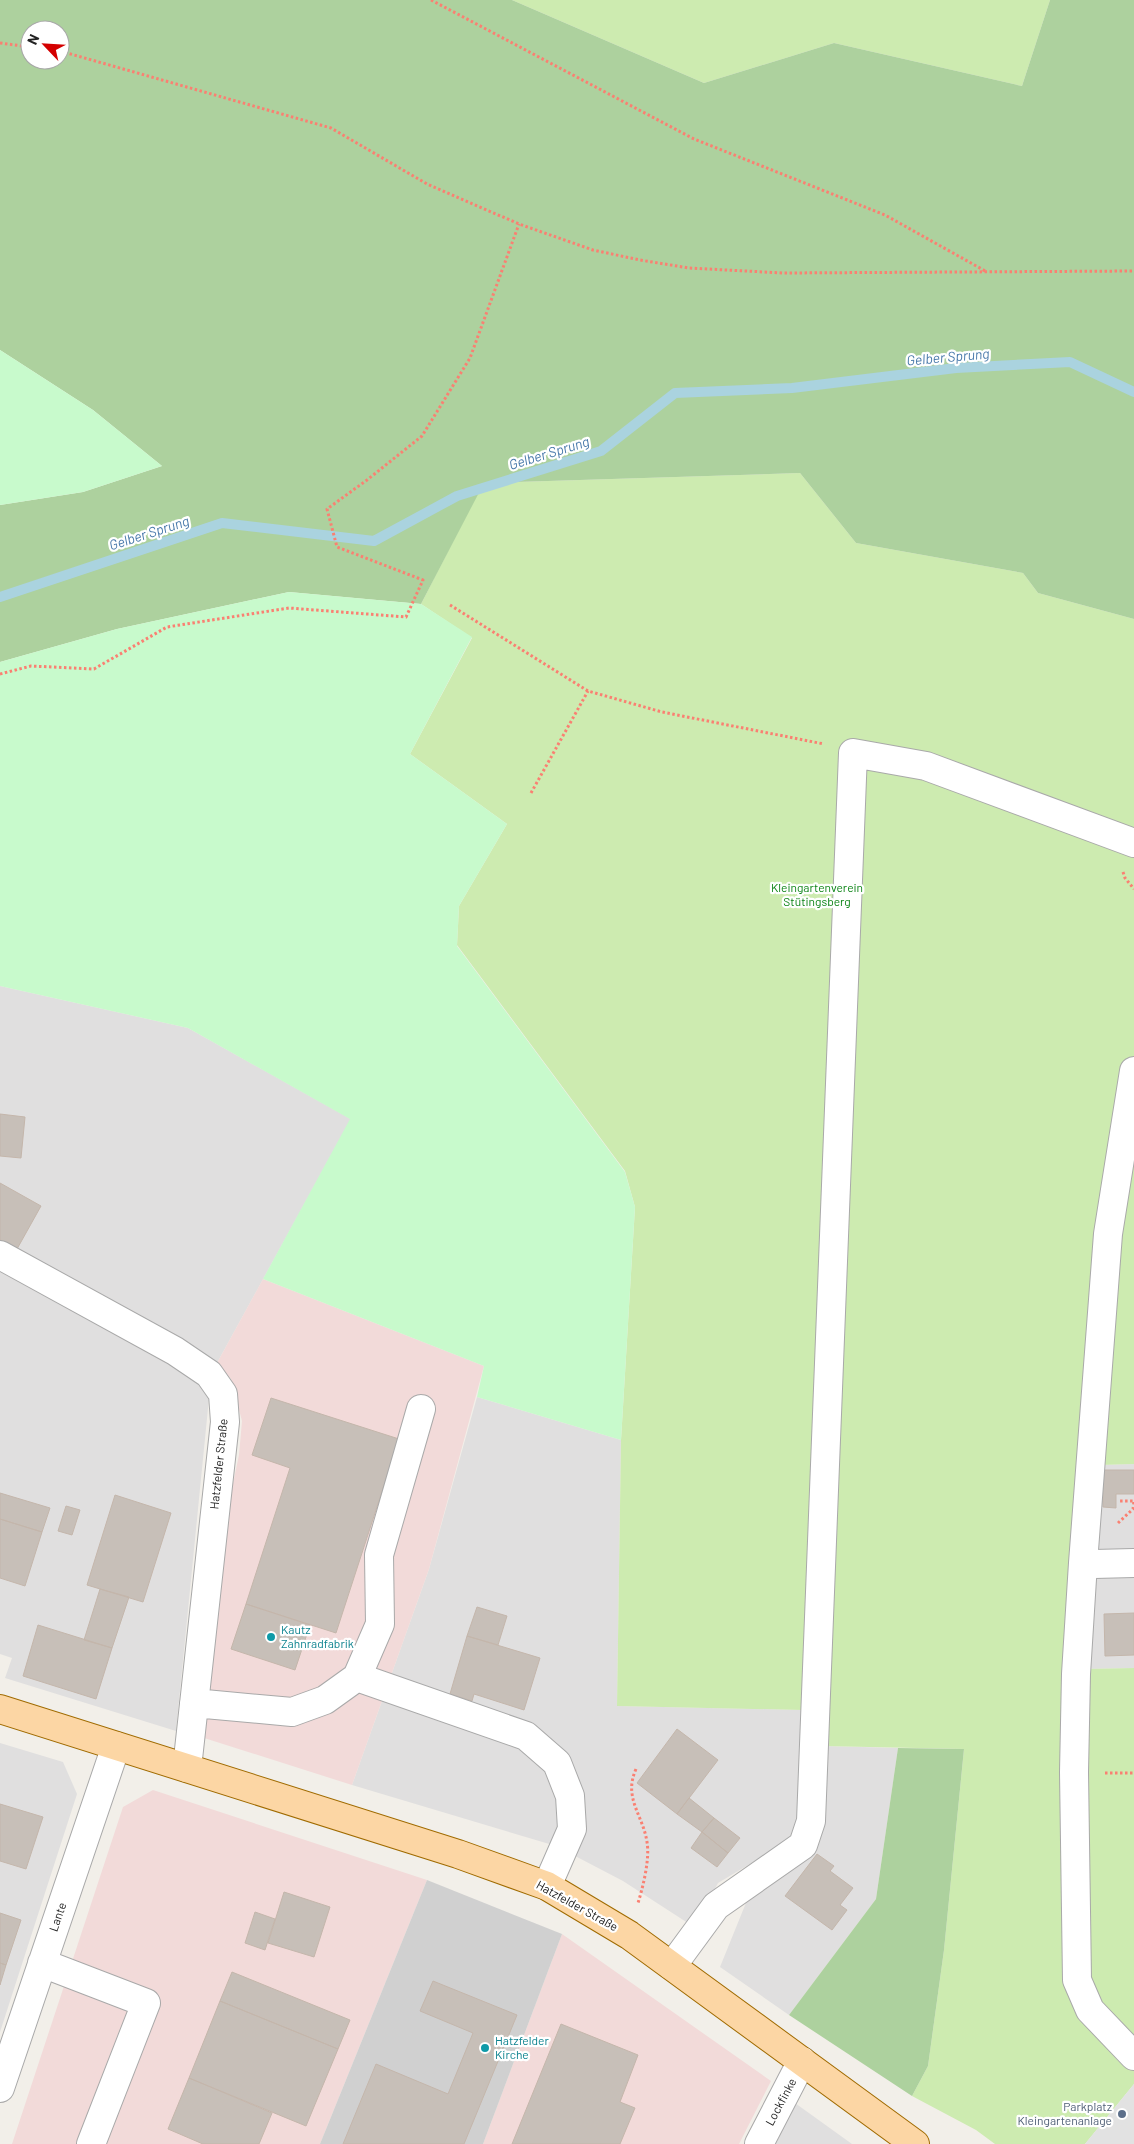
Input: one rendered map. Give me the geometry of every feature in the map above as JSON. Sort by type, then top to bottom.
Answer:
[{"type":"main road","name":"Hatzfelder Straße","points":[[0,1709],[458,1854],[547,1886],[629,1935],[915,2144]]},
{"type":"street","points":[[672,1966],[716,1906],[803,1845],[811,1821],[853,753],[926,766],[1134,843]]},
{"type":"street","points":[[1134,1071],[1108,1234],[1076,1674],[1074,1772],[1077,1980],[1090,2010],[1134,2056]]},
{"type":"street","name":"Hatzfelder Straße","points":[[0,1255],[175,1351],[209,1374],[223,1394],[225,1422],[187,1768]]},
{"type":"street","points":[[194,1703],[292,1712],[325,1700],[357,1677],[380,1624],[379,1555],[421,1409]]},
{"type":"street","points":[[357,1677],[526,1736],[557,1763],[570,1796],[572,1829],[547,1886]]},
{"type":"street","name":"Lante","points":[[0,2087],[116,1746]]},
{"type":"street","points":[[42,1963],[146,2003],[91,2144]]},
{"type":"street","name":"Lockfinke","points":[[759,2144],[802,2061]]},
{"type":"path","points":[[431,0],[694,139],[885,216],[988,272]]},
{"type":"path","points":[[0,43],[20,46]]},
{"type":"path","points":[[70,54],[331,128],[427,184],[519,224],[594,250],[690,268],[783,273],[1134,271]]},
{"type":"path","points":[[0,674],[31,666],[94,669],[167,627],[289,608],[406,617],[423,580],[337,547],[327,509],[422,436],[470,358],[519,224]]},
{"type":"path","points":[[450,605],[588,691],[662,712],[815,742],[853,753]]},
{"type":"path","points":[[531,793],[588,691]]},
{"type":"path","points":[[1115,1563],[1117,1524],[1134,1509],[1134,1501],[1116,1501]]},
{"type":"path","points":[[629,1935],[643,1884],[647,1843],[635,1811],[630,1782],[636,1769]]},
{"type":"shaded area","points":[[0,986],[188,1028],[351,1119],[217,1363],[210,1388],[176,1731],[5,1678],[12,1658],[0,1654]]},
{"type":"shaded area","points":[[263,1279],[484,1366],[429,1569],[352,1785],[201,1737],[220,1545],[239,1455],[242,1421],[231,1379],[217,1363]]},
{"type":"shaded area","points":[[477,1397],[621,1440],[617,1706],[803,1710],[803,1832],[718,1883],[694,1927],[623,1881],[556,1846],[352,1785],[429,1569]]},
{"type":"shaded area","points":[[1134,1464],[1134,1556],[1093,1556],[1099,1465]]},
{"type":"shaded area","points":[[1092,1570],[1134,1570],[1134,1668],[1086,1669]]},
{"type":"shaded area","points":[[0,1743],[63,1762],[77,1794],[0,2032]]},
{"type":"shaded area","points":[[822,1746],[898,1748],[876,1899],[789,2015],[720,1967],[752,1888],[808,1853]]},
{"type":"shaded area","points":[[153,1790],[427,1880],[320,2144],[12,2144],[123,1807]]},
{"type":"shaded area","points":[[427,1880],[562,1934],[483,2144],[320,2144]]},
{"type":"shaded area","points":[[562,1934],[771,2081],[739,2144],[483,2144]]},
{"type":"shaded area","name":"Parkplatz Kleingartenanlage","points":[[1134,2084],[1134,2144],[1085,2144]]},
{"type":"shaded area","points":[[795,2103],[852,2144],[773,2144]]},
{"type":"green space","points":[[0,0],[512,0],[704,83],[834,43],[1022,86],[1050,0],[1134,0],[1134,619],[1038,593],[1023,573],[856,543],[800,473],[484,483],[421,604],[289,592],[117,629],[0,662],[0,505],[83,492],[162,466],[93,410],[0,350]]},
{"type":"green space","points":[[512,0],[1050,0],[1022,86],[834,43],[704,83]]},
{"type":"green space","points":[[0,350],[93,410],[162,466],[83,492],[0,505]]},
{"type":"green space","name":"Kleingartenverein Stütingsberg","points":[[800,473],[856,543],[1023,573],[1038,593],[1134,619],[1134,1464],[1099,1465],[1086,1669],[1134,1668],[1134,2084],[1085,2144],[995,2144],[976,2130],[912,2096],[928,2066],[944,1950],[964,1749],[822,1746],[803,1710],[617,1706],[621,1440],[635,1207],[625,1171],[457,945],[459,906],[507,824],[410,754],[472,638],[421,604],[483,483]]},
{"type":"green space","points":[[289,592],[421,604],[472,637],[410,754],[507,824],[459,906],[457,946],[625,1172],[635,1207],[621,1440],[477,1397],[484,1366],[263,1279],[350,1119],[188,1028],[0,986],[0,662],[117,629]]},
{"type":"green space","points":[[898,1748],[964,1749],[944,1950],[928,2066],[912,2096],[789,2015],[876,1899]]},
{"type":"building","points":[[0,1114],[25,1117],[21,1158],[0,1156]]},
{"type":"building","points":[[0,1183],[41,1206],[17,1249],[0,1240]]},
{"type":"building","points":[[271,1398],[399,1439],[336,1633],[246,1604],[290,1468],[252,1455]]},
{"type":"building","points":[[1102,1470],[1134,1470],[1134,1494],[1116,1494],[1116,1508],[1103,1507]]},
{"type":"building","points":[[0,1493],[50,1508],[42,1532],[0,1519]]},
{"type":"building","points":[[115,1495],[171,1513],[143,1602],[87,1585]]},
{"type":"building","points":[[66,1506],[80,1510],[72,1535],[58,1531]]},
{"type":"building","points":[[0,1519],[42,1532],[25,1586],[0,1578]]},
{"type":"building","points":[[100,1589],[129,1597],[112,1648],[84,1640]]},
{"type":"building","name":"Kautz Zahnradfabrik","points":[[246,1604],[310,1625],[295,1670],[231,1649]]},
{"type":"building","points":[[477,1607],[507,1616],[498,1645],[467,1636]]},
{"type":"building","points":[[1134,1613],[1134,1655],[1105,1656],[1104,1614]]},
{"type":"building","points":[[38,1625],[112,1648],[96,1699],[23,1676]]},
{"type":"building","points":[[467,1636],[540,1658],[524,1710],[474,1694],[472,1701],[450,1694]]},
{"type":"building","points":[[677,1729],[718,1760],[677,1814],[637,1783]]},
{"type":"building","points":[[689,1798],[714,1818],[702,1832],[677,1814]]},
{"type":"building","points":[[0,1804],[43,1817],[26,1869],[0,1861]]},
{"type":"building","points":[[714,1818],[740,1838],[728,1853],[702,1832]]},
{"type":"building","points":[[702,1832],[728,1853],[717,1867],[691,1848]]},
{"type":"building","points":[[817,1854],[834,1866],[830,1871],[853,1888],[840,1905],[847,1910],[832,1930],[785,1896]]},
{"type":"building","points":[[284,1892],[330,1907],[314,1957],[268,1943]]},
{"type":"building","points":[[255,1912],[275,1919],[265,1950],[245,1943]]},
{"type":"building","points":[[0,1913],[21,1920],[6,1965],[0,1963]]},
{"type":"building","points":[[0,1963],[6,1965],[0,1985]]},
{"type":"building","points":[[232,1972],[350,2020],[338,2049],[220,2001]]},
{"type":"building","name":"Hatzfelder Kirche","points":[[433,1981],[517,2015],[464,2144],[343,2144],[376,2064],[448,2094],[473,2033],[420,2011]]},
{"type":"building","points":[[220,2001],[338,2049],[306,2126],[189,2078]]},
{"type":"building","points":[[561,2024],[638,2055],[620,2102],[635,2108],[620,2144],[512,2144]]},
{"type":"building","points":[[189,2078],[272,2113],[259,2144],[203,2144],[168,2129]]},
{"type":"waterway","name":"Gelber Sprung","points":[[0,597],[222,523],[374,541],[457,496],[601,451],[675,393],[792,388],[956,368],[1070,362],[1134,392]]},
{"type":"place","name":"Kautz Zahnradfabrik","points":[[271,1637]]},
{"type":"place","name":"Hatzfelder Kirche","points":[[485,2048]]},
{"type":"place","name":"Parkplatz Kleingartenanlage","points":[[1122,2114]]}]
